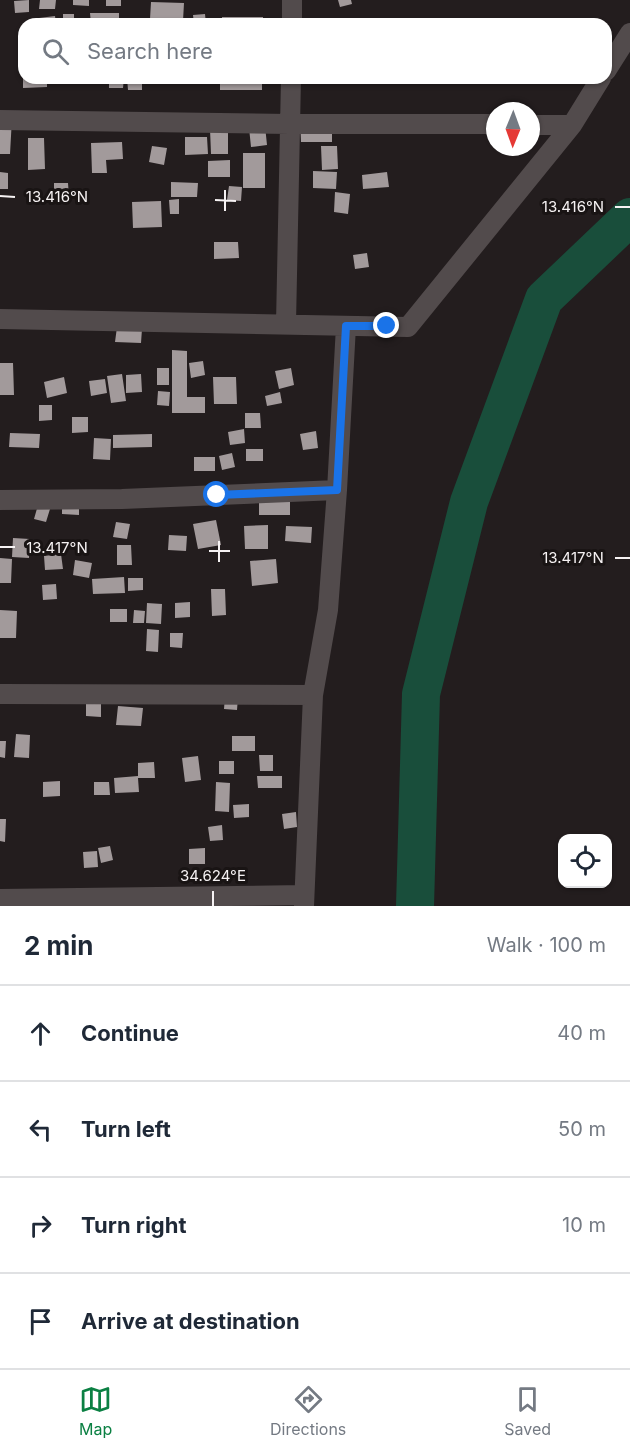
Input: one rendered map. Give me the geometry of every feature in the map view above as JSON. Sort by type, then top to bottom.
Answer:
[{"type":"street","points":[[292,0],[292,18]]},
{"type":"street","points":[[612,62],[630,33]]},
{"type":"street","points":[[286,324],[291,84]]},
{"type":"street","points":[[0,319],[408,327],[572,125],[598,84]]},
{"type":"street","points":[[0,120],[486,124]]},
{"type":"street","points":[[540,124],[572,125]]},
{"type":"street","points":[[0,899],[304,900],[313,695],[328,610],[346,326]]},
{"type":"street","points":[[0,500],[122,499],[337,490]]},
{"type":"street","points":[[0,694],[313,695]]},
{"type":"building","points":[[29,0],[29,12],[15,13],[14,1]]},
{"type":"building","points":[[40,0],[56,0],[55,9],[39,9]]},
{"type":"building","points":[[73,0],[89,0],[89,6],[73,5]]},
{"type":"building","points":[[106,0],[121,0],[121,6],[106,6]]},
{"type":"building","points":[[338,0],[351,0],[352,4],[340,7]]},
{"type":"building","points":[[151,2],[184,3],[183,18],[150,18]]},
{"type":"building","points":[[90,13],[119,13],[119,18],[90,18]]},
{"type":"building","points":[[63,14],[74,14],[74,18],[63,18]]},
{"type":"building","points":[[205,14],[205,18],[193,18],[193,15]]},
{"type":"building","points":[[222,17],[263,17],[263,18]]},
{"type":"building","points":[[23,84],[47,84],[47,87],[23,88]]},
{"type":"building","points":[[109,84],[123,84],[123,88],[109,88]]},
{"type":"building","points":[[128,84],[142,84],[142,90],[128,90]]},
{"type":"building","points":[[220,84],[262,84],[262,90],[220,90]]},
{"type":"building","points":[[264,116],[267,145],[251,147],[248,118]]},
{"type":"building","points":[[0,117],[12,118],[10,154],[0,154]]},
{"type":"building","points":[[300,118],[332,118],[332,142],[301,142]]},
{"type":"building","points":[[210,129],[228,129],[228,154],[211,154]]},
{"type":"building","points":[[185,137],[207,137],[208,154],[185,155]]},
{"type":"building","points":[[28,138],[44,138],[45,169],[28,170]]},
{"type":"building","points":[[122,142],[123,159],[106,160],[107,173],[92,173],[91,143]]},
{"type":"building","points":[[152,146],[167,148],[164,165],[149,162]]},
{"type":"building","points":[[321,146],[337,146],[338,169],[322,170]]},
{"type":"building","points":[[243,153],[265,153],[265,188],[243,188]]},
{"type":"building","points":[[230,160],[230,177],[208,177],[208,161]]},
{"type":"building","points":[[313,171],[337,172],[336,189],[313,188]]},
{"type":"building","points":[[0,172],[8,173],[8,189],[0,189]]},
{"type":"building","points":[[387,172],[389,187],[363,189],[362,175]]},
{"type":"building","points":[[171,182],[198,183],[197,197],[171,197]]},
{"type":"building","points":[[54,183],[68,183],[69,197],[54,197]]},
{"type":"building","points":[[229,186],[242,187],[241,201],[227,200]]},
{"type":"building","points":[[335,192],[350,194],[348,214],[334,212]]},
{"type":"building","points":[[179,199],[179,214],[170,214],[169,200]]},
{"type":"building","points":[[161,201],[162,227],[133,228],[132,202]]},
{"type":"building","points":[[214,242],[238,242],[239,258],[214,259]]},
{"type":"building","points":[[367,253],[369,267],[355,269],[353,255]]},
{"type":"building","points":[[117,327],[142,329],[141,343],[115,342]]},
{"type":"building","points":[[172,350],[187,351],[187,397],[205,397],[205,413],[172,413]]},
{"type":"building","points":[[203,361],[205,375],[191,378],[189,363]]},
{"type":"building","points":[[0,363],[13,363],[14,395],[0,395]]},
{"type":"building","points":[[157,368],[169,368],[169,385],[157,385]]},
{"type":"building","points":[[291,368],[294,385],[279,389],[275,371]]},
{"type":"building","points":[[122,374],[126,401],[111,403],[107,376]]},
{"type":"building","points":[[141,374],[142,392],[126,393],[126,375]]},
{"type":"building","points":[[64,377],[67,393],[47,398],[44,382]]},
{"type":"building","points":[[213,377],[236,377],[237,404],[214,404]]},
{"type":"building","points":[[105,379],[107,393],[91,396],[89,381]]},
{"type":"building","points":[[158,391],[170,392],[169,406],[157,405]]},
{"type":"building","points":[[280,392],[282,403],[267,406],[265,396]]},
{"type":"building","points":[[39,405],[52,405],[52,420],[39,421]]},
{"type":"building","points":[[245,413],[260,413],[261,428],[245,428]]},
{"type":"building","points":[[72,417],[88,417],[88,432],[72,433]]},
{"type":"building","points":[[244,429],[245,443],[230,445],[228,432]]},
{"type":"building","points":[[316,431],[318,448],[303,450],[300,434]]},
{"type":"building","points":[[10,433],[40,434],[39,448],[9,447]]},
{"type":"building","points":[[152,434],[152,447],[113,448],[113,435]]},
{"type":"building","points":[[94,438],[111,439],[110,460],[93,459]]},
{"type":"building","points":[[246,449],[263,449],[263,461],[246,461]]},
{"type":"building","points":[[232,453],[235,467],[222,470],[219,456]]},
{"type":"building","points":[[194,457],[215,457],[215,471],[194,471]]},
{"type":"building","points":[[290,488],[290,515],[259,515],[259,489]]},
{"type":"building","points":[[62,499],[79,499],[79,515],[62,514]]},
{"type":"building","points":[[38,505],[50,509],[46,522],[34,519]]},
{"type":"building","points":[[216,520],[221,545],[198,549],[193,524]]},
{"type":"building","points":[[116,522],[130,524],[127,539],[113,537]]},
{"type":"building","points":[[268,525],[268,549],[245,549],[244,526]]},
{"type":"building","points":[[286,526],[312,527],[311,543],[285,541]]},
{"type":"building","points":[[169,535],[187,536],[186,551],[168,550]]},
{"type":"building","points":[[13,538],[30,539],[29,558],[12,557]]},
{"type":"building","points":[[117,545],[131,545],[132,565],[117,565]]},
{"type":"building","points":[[61,554],[63,569],[45,570],[44,556]]},
{"type":"building","points":[[0,558],[12,559],[11,583],[0,583]]},
{"type":"building","points":[[276,559],[278,583],[252,586],[250,561]]},
{"type":"building","points":[[75,560],[92,563],[89,578],[73,575]]},
{"type":"building","points":[[124,577],[125,593],[93,594],[92,579]]},
{"type":"building","points":[[128,578],[143,578],[143,590],[128,591]]},
{"type":"building","points":[[56,584],[57,599],[43,600],[42,585]]},
{"type":"building","points":[[211,589],[225,589],[226,615],[212,616]]},
{"type":"building","points":[[190,602],[190,617],[175,618],[175,603]]},
{"type":"building","points":[[147,603],[162,604],[161,624],[146,623]]},
{"type":"building","points":[[110,609],[127,609],[127,622],[110,622]]},
{"type":"building","points":[[0,610],[17,611],[16,638],[0,638]]},
{"type":"building","points":[[134,610],[145,611],[144,623],[133,623]]},
{"type":"building","points":[[147,629],[159,630],[158,652],[146,651]]},
{"type":"building","points":[[170,633],[183,633],[182,648],[170,647]]},
{"type":"building","points":[[225,696],[238,697],[237,710],[224,709]]},
{"type":"building","points":[[86,702],[101,703],[101,717],[86,716]]},
{"type":"building","points":[[118,706],[143,708],[141,726],[116,725]]},
{"type":"building","points":[[16,734],[30,735],[29,758],[14,757]]},
{"type":"building","points":[[232,736],[255,736],[255,751],[232,751]]},
{"type":"building","points":[[0,741],[6,741],[5,758],[0,757]]},
{"type":"building","points":[[259,755],[273,755],[273,771],[260,771]]},
{"type":"building","points":[[198,756],[201,780],[185,782],[182,758]]},
{"type":"building","points":[[219,761],[234,761],[234,774],[219,774]]},
{"type":"building","points":[[154,762],[155,778],[138,778],[139,792],[115,793],[114,778],[138,776],[138,763]]},
{"type":"building","points":[[257,776],[282,776],[282,788],[258,788]]},
{"type":"building","points":[[60,781],[60,796],[43,797],[43,782]]},
{"type":"building","points":[[94,782],[109,782],[110,795],[94,795]]},
{"type":"building","points":[[216,782],[230,783],[229,812],[215,811]]},
{"type":"building","points":[[249,804],[249,817],[234,818],[233,805]]},
{"type":"building","points":[[296,812],[297,827],[284,829],[282,814]]},
{"type":"building","points":[[0,819],[6,819],[5,842],[0,841]]},
{"type":"building","points":[[222,825],[223,840],[210,841],[208,827]]},
{"type":"building","points":[[110,846],[113,860],[101,863],[98,848]]},
{"type":"building","points":[[205,848],[205,864],[189,864],[189,849]]},
{"type":"building","points":[[97,851],[98,867],[84,868],[83,852]]},
{"type":"waterway","points":[[415,906],[421,694],[469,502],[544,299],[630,217]]},
{"type":"route","points":[[217,495],[337,490],[346,326],[387,326]]}]
